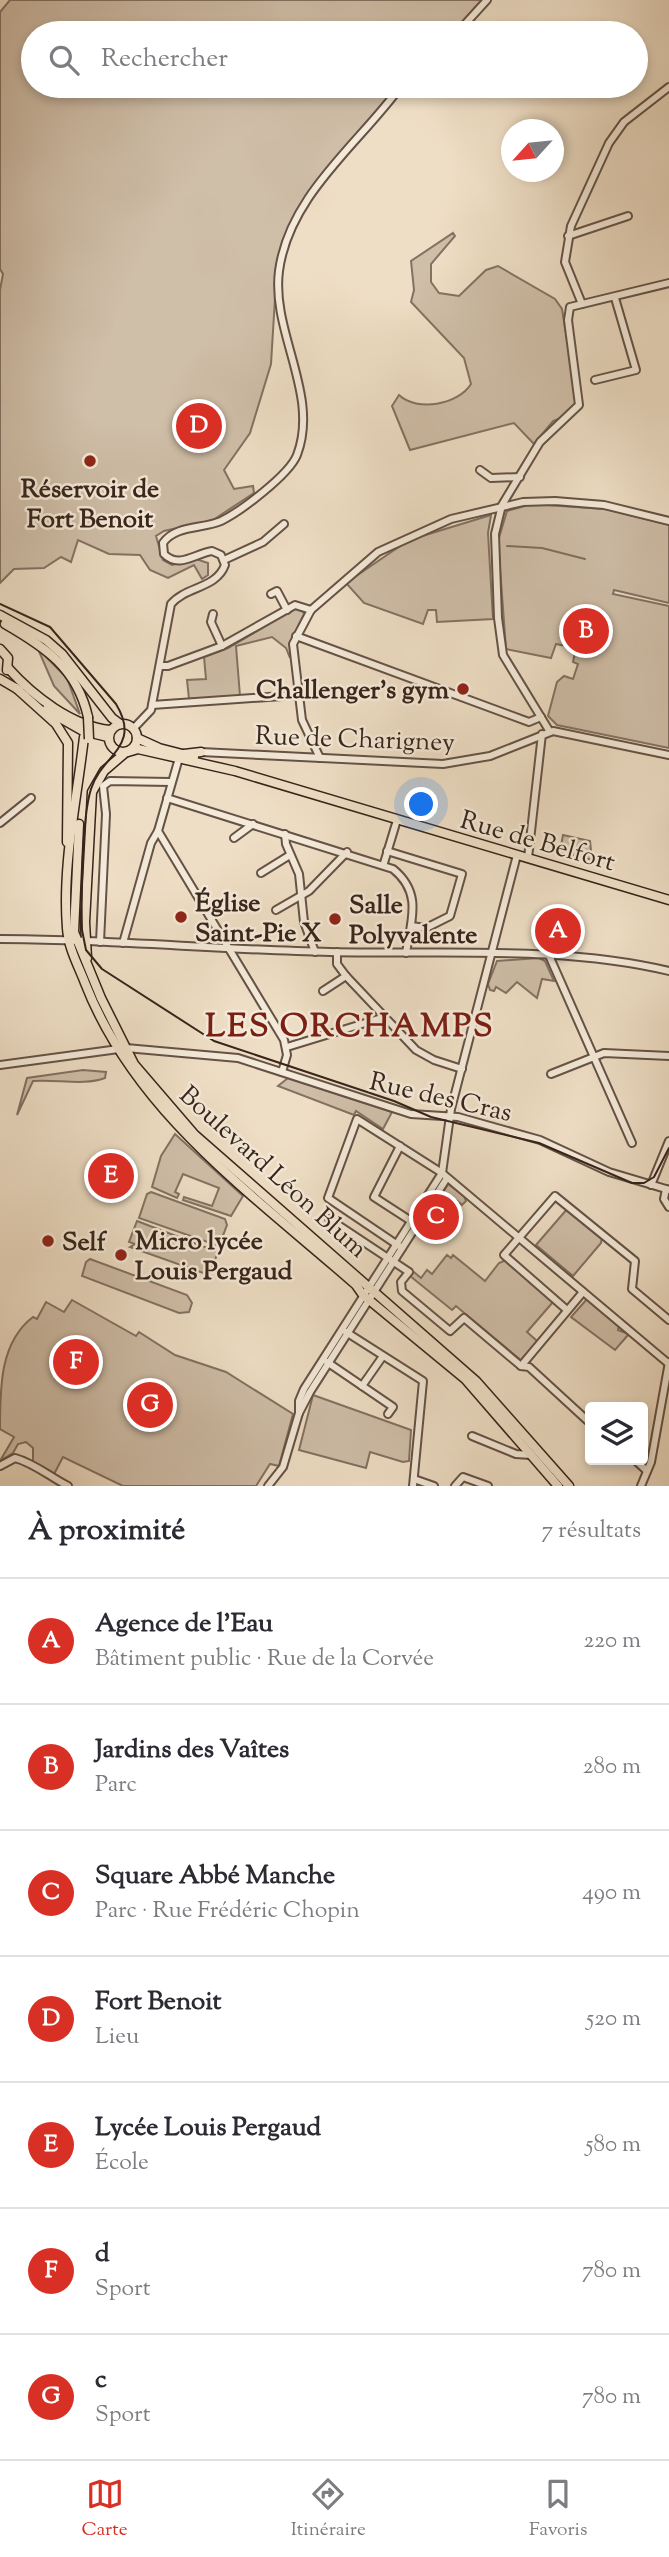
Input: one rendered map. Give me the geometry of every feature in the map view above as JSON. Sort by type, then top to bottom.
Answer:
[{"type":"main road","points":[[0,615],[46,640],[62,653],[112,718],[134,729],[137,738],[126,752],[104,771],[92,792],[77,941]]},
{"type":"main road","points":[[0,623],[40,648],[59,664],[71,680],[85,716],[86,738]]},
{"type":"main road","points":[[0,649],[6,655],[8,668],[63,713],[109,734]]},
{"type":"main road","points":[[8,668],[0,678],[83,732],[109,734],[120,724]]},
{"type":"main road","points":[[16,688],[56,724],[68,743],[68,864]]},
{"type":"main road","points":[[109,734],[112,748],[126,752]]},
{"type":"main road","name":"Boulevard Léon Blum","points":[[86,738],[68,864],[77,941],[121,1049],[195,1135],[476,1381],[569,1486]]},
{"type":"main road","name":"Boulevard Léon Blum","points":[[86,738],[74,926],[92,1001],[121,1049],[187,1137],[356,1285],[366,1297],[465,1379],[558,1486]]},
{"type":"main road","name":"Rue de Belfort","points":[[137,738],[181,756],[669,900]]},
{"type":"main road","name":"Rue de Belfort","points":[[126,752],[138,749],[180,756],[200,755],[235,771]]},
{"type":"street","points":[[468,21],[487,0]]},
{"type":"street","points":[[582,304],[565,262],[568,236],[609,143],[624,122],[669,87]]},
{"type":"street","points":[[224,560],[212,551],[176,561],[164,554],[163,543],[177,532],[223,520],[273,482],[294,461],[301,433],[302,409],[283,324],[278,283],[283,253],[313,191],[391,98]]},
{"type":"street","points":[[568,236],[628,216]]},
{"type":"street","points":[[550,732],[510,668],[501,648],[495,534],[502,505],[540,442],[579,405],[568,320],[570,307],[669,283]]},
{"type":"street","points":[[595,380],[636,370],[615,298]]},
{"type":"street","points":[[480,470],[491,478],[520,477]]},
{"type":"street","points":[[320,758],[302,720],[297,695],[293,656],[296,636],[311,610],[378,552],[451,519],[502,505],[575,502],[604,505],[669,522]]},
{"type":"street","points":[[224,560],[263,542],[284,524]]},
{"type":"street","points":[[134,729],[152,705],[171,604],[184,593],[217,579],[223,570],[224,560]]},
{"type":"street","points":[[271,594],[277,591],[287,610]]},
{"type":"street","points":[[161,666],[168,666],[222,646],[299,605],[311,610]]},
{"type":"street","points":[[213,614],[211,622],[222,646]]},
{"type":"street","points":[[296,636],[529,722],[541,717]]},
{"type":"street","points":[[152,705],[297,695]]},
{"type":"street","name":"Rue de Charigney","points":[[200,755],[443,764],[490,756],[542,734],[562,731],[669,755]]},
{"type":"street","points":[[528,858],[542,734]]},
{"type":"street","points":[[123,943],[151,843],[158,831],[181,756]]},
{"type":"street","points":[[100,942],[106,814],[103,786],[110,781],[171,782]]},
{"type":"street","points":[[0,823],[31,798]]},
{"type":"street","points":[[167,798],[384,863],[398,873],[410,888],[414,903],[405,953]]},
{"type":"street","points":[[384,863],[397,820]]},
{"type":"street","points":[[234,838],[253,824]]},
{"type":"street","points":[[158,831],[287,1047],[282,1072]]},
{"type":"street","points":[[285,834],[290,855],[299,874],[304,922],[315,952]]},
{"type":"street","points":[[276,910],[320,881],[346,852]]},
{"type":"street","points":[[387,852],[462,874],[450,916],[426,928],[411,926]]},
{"type":"street","points":[[261,873],[290,855]]},
{"type":"street","points":[[268,1486],[283,1467],[307,1391],[445,1176],[450,1117],[517,855]]},
{"type":"street","points":[[0,939],[230,950],[491,955],[548,953],[669,971]]},
{"type":"street","points":[[337,952],[337,964],[346,976],[422,1054],[462,1069]]},
{"type":"street","points":[[548,953],[632,1143]]},
{"type":"street","points":[[323,991],[346,976]]},
{"type":"street","points":[[287,1047],[386,1017]]},
{"type":"street","name":"Rue des Cras","points":[[0,1065],[121,1049],[238,1058],[411,1114],[450,1117],[540,1140],[609,1172],[668,1190]]},
{"type":"street","points":[[551,1074],[604,1053],[669,1056]]},
{"type":"street","points":[[399,1246],[328,1198],[357,1119],[445,1176],[669,1363],[648,1471],[641,1486]]},
{"type":"street","points":[[651,1185],[669,1141]]},
{"type":"street","points":[[400,1146],[374,1196],[411,1221]]},
{"type":"street","points":[[399,1246],[411,1221],[445,1176]]},
{"type":"street","points":[[668,1190],[664,1199],[669,1207]]},
{"type":"street","points":[[567,1310],[503,1255],[552,1198],[559,1196],[635,1261],[632,1289],[669,1320]]},
{"type":"street","points":[[329,1219],[408,1272],[401,1282],[402,1291],[450,1331],[464,1318],[521,1366],[529,1367],[585,1418]]},
{"type":"street","points":[[521,1366],[583,1292]]},
{"type":"street","points":[[344,1331],[423,1381],[413,1483],[433,1486]]},
{"type":"street","points":[[362,1386],[383,1356]]},
{"type":"street","points":[[325,1361],[393,1407],[388,1414]]},
{"type":"street","points":[[472,1436],[516,1454],[531,1455]]},
{"type":"street","points":[[0,1466],[15,1458],[27,1461],[42,1473],[68,1486]]},
{"type":"street","points":[[641,1465],[648,1471]]},
{"type":"street","points":[[455,1486],[463,1477],[488,1486]]},
{"type":"shaded area","points":[[10,0],[482,0],[463,21],[21,21],[21,98],[389,98],[326,170],[299,210],[277,266],[271,364],[250,433],[224,470],[234,489],[253,486],[254,493],[213,520],[164,531],[156,536],[163,560],[172,565],[196,559],[208,563],[208,575],[202,579],[194,565],[168,578],[150,570],[140,555],[109,554],[78,540],[71,562],[61,557],[44,568],[14,569],[0,583],[0,290],[3,274],[0,269],[0,12]]},
{"type":"shaded area","points":[[453,233],[455,236],[431,264],[431,282],[439,293],[459,296],[486,270],[498,266],[555,299],[562,309],[578,407],[573,413],[553,421],[534,444],[514,423],[410,450],[392,406],[399,395],[416,403],[437,404],[457,397],[471,384],[464,358],[411,302],[414,290],[411,261]]},
{"type":"shaded area","points":[[532,504],[605,509],[669,525],[669,603],[614,590],[613,594],[669,606],[669,748],[557,725],[548,716],[557,682],[564,676],[573,679],[578,664],[573,662],[576,648],[556,644],[551,658],[506,649],[498,541],[507,511]]},
{"type":"shaded area","points":[[491,515],[488,533],[493,619],[437,622],[436,610],[428,610],[423,624],[364,603],[346,583],[409,540]]},
{"type":"shaded area","points":[[295,609],[303,609],[304,614],[290,643],[290,658],[286,648],[272,637],[236,646],[240,696],[189,699],[187,680],[206,679],[204,657],[228,648]]},
{"type":"shaded area","points":[[38,649],[67,678],[80,714],[54,686]]},
{"type":"shaded area","points":[[563,835],[590,841],[592,860],[560,851]]},
{"type":"shaded area","points":[[539,958],[545,961],[554,981],[542,979],[537,998],[517,982],[506,993],[496,987],[494,991],[490,990],[488,984],[497,961]]},
{"type":"shaded area","points":[[83,1070],[106,1072],[105,1078],[79,1082],[33,1081],[17,1115],[27,1078]]},
{"type":"shaded area","points":[[288,1078],[392,1112],[383,1129],[356,1111],[354,1115],[278,1086]]},
{"type":"shaded area","points":[[175,1134],[243,1196],[231,1216],[183,1200],[184,1197],[212,1206],[219,1188],[183,1174],[175,1192],[179,1194],[177,1198],[152,1187],[161,1156]]},
{"type":"shaded area","points":[[448,1184],[464,1196],[466,1201],[462,1205],[457,1201],[430,1236],[420,1229]]},
{"type":"shaded area","points":[[151,1192],[225,1219],[227,1225],[219,1246],[139,1218],[147,1194]]},
{"type":"shaded area","points":[[568,1208],[602,1237],[601,1243],[573,1276],[536,1245]]},
{"type":"shaded area","points":[[137,1221],[218,1252],[209,1275],[130,1247],[135,1244],[129,1242]]},
{"type":"shaded area","points":[[447,1255],[451,1258],[453,1255],[485,1281],[499,1263],[506,1260],[553,1302],[527,1332],[537,1341],[523,1362],[456,1306],[452,1310],[410,1276],[414,1272],[421,1278],[427,1270],[432,1274]]},
{"type":"shaded area","points":[[90,1259],[187,1295],[192,1303],[189,1312],[179,1313],[82,1276],[86,1262]]},
{"type":"shaded area","points":[[587,1299],[619,1325],[618,1330],[629,1334],[615,1350],[571,1317]]},
{"type":"shaded area","points":[[72,1300],[136,1336],[139,1332],[175,1355],[226,1372],[293,1414],[279,1466],[270,1464],[256,1486],[123,1486],[63,1457],[53,1476],[33,1463],[33,1448],[26,1442],[18,1444],[13,1453],[0,1461],[14,1437],[0,1429],[2,1382],[8,1352],[22,1327],[33,1317],[37,1319],[46,1302],[64,1312]]},
{"type":"shaded area","points":[[313,1395],[411,1430],[409,1461],[403,1462],[370,1452],[366,1468],[299,1450]]},
{"type":"waterway","points":[[507,546],[542,548],[585,559]]},
{"type":"tram line","points":[[0,604],[50,627],[116,704],[123,719],[125,730],[122,741],[96,777],[91,789],[84,838],[82,930],[86,950],[102,969],[214,1041],[394,1101],[431,1117],[539,1143],[632,1183],[644,1183],[654,1177],[669,1148]]},
{"type":"place","name":"Fort Benoit","points":[[199,426]]},
{"type":"place","name":"Réservoir de Fort Benoit","points":[[90,461]]},
{"type":"place","name":"Jardins des Vaîtes","points":[[586,631]]},
{"type":"place","name":"Challenger's gym","points":[[463,689]]},
{"type":"place","name":"Église Saint-Pie X","points":[[181,917]]},
{"type":"place","name":"Salle Polyvalente","points":[[335,919]]},
{"type":"place","name":"Agence de l'Eau","points":[[558,931]]},
{"type":"place","name":"Lycée Louis Pergaud","points":[[111,1176]]},
{"type":"place","name":"Square Abbé Manche","points":[[436,1217]]},
{"type":"place","name":"Self","points":[[48,1241]]},
{"type":"place","name":"Micro lycée Louis Pergaud","points":[[121,1255]]},
{"type":"place","name":"d","points":[[76,1362]]},
{"type":"place","name":"c","points":[[150,1405]]},
{"type":"district","name":"LES ORCHAMPS","points":[[350,1024]]}]
